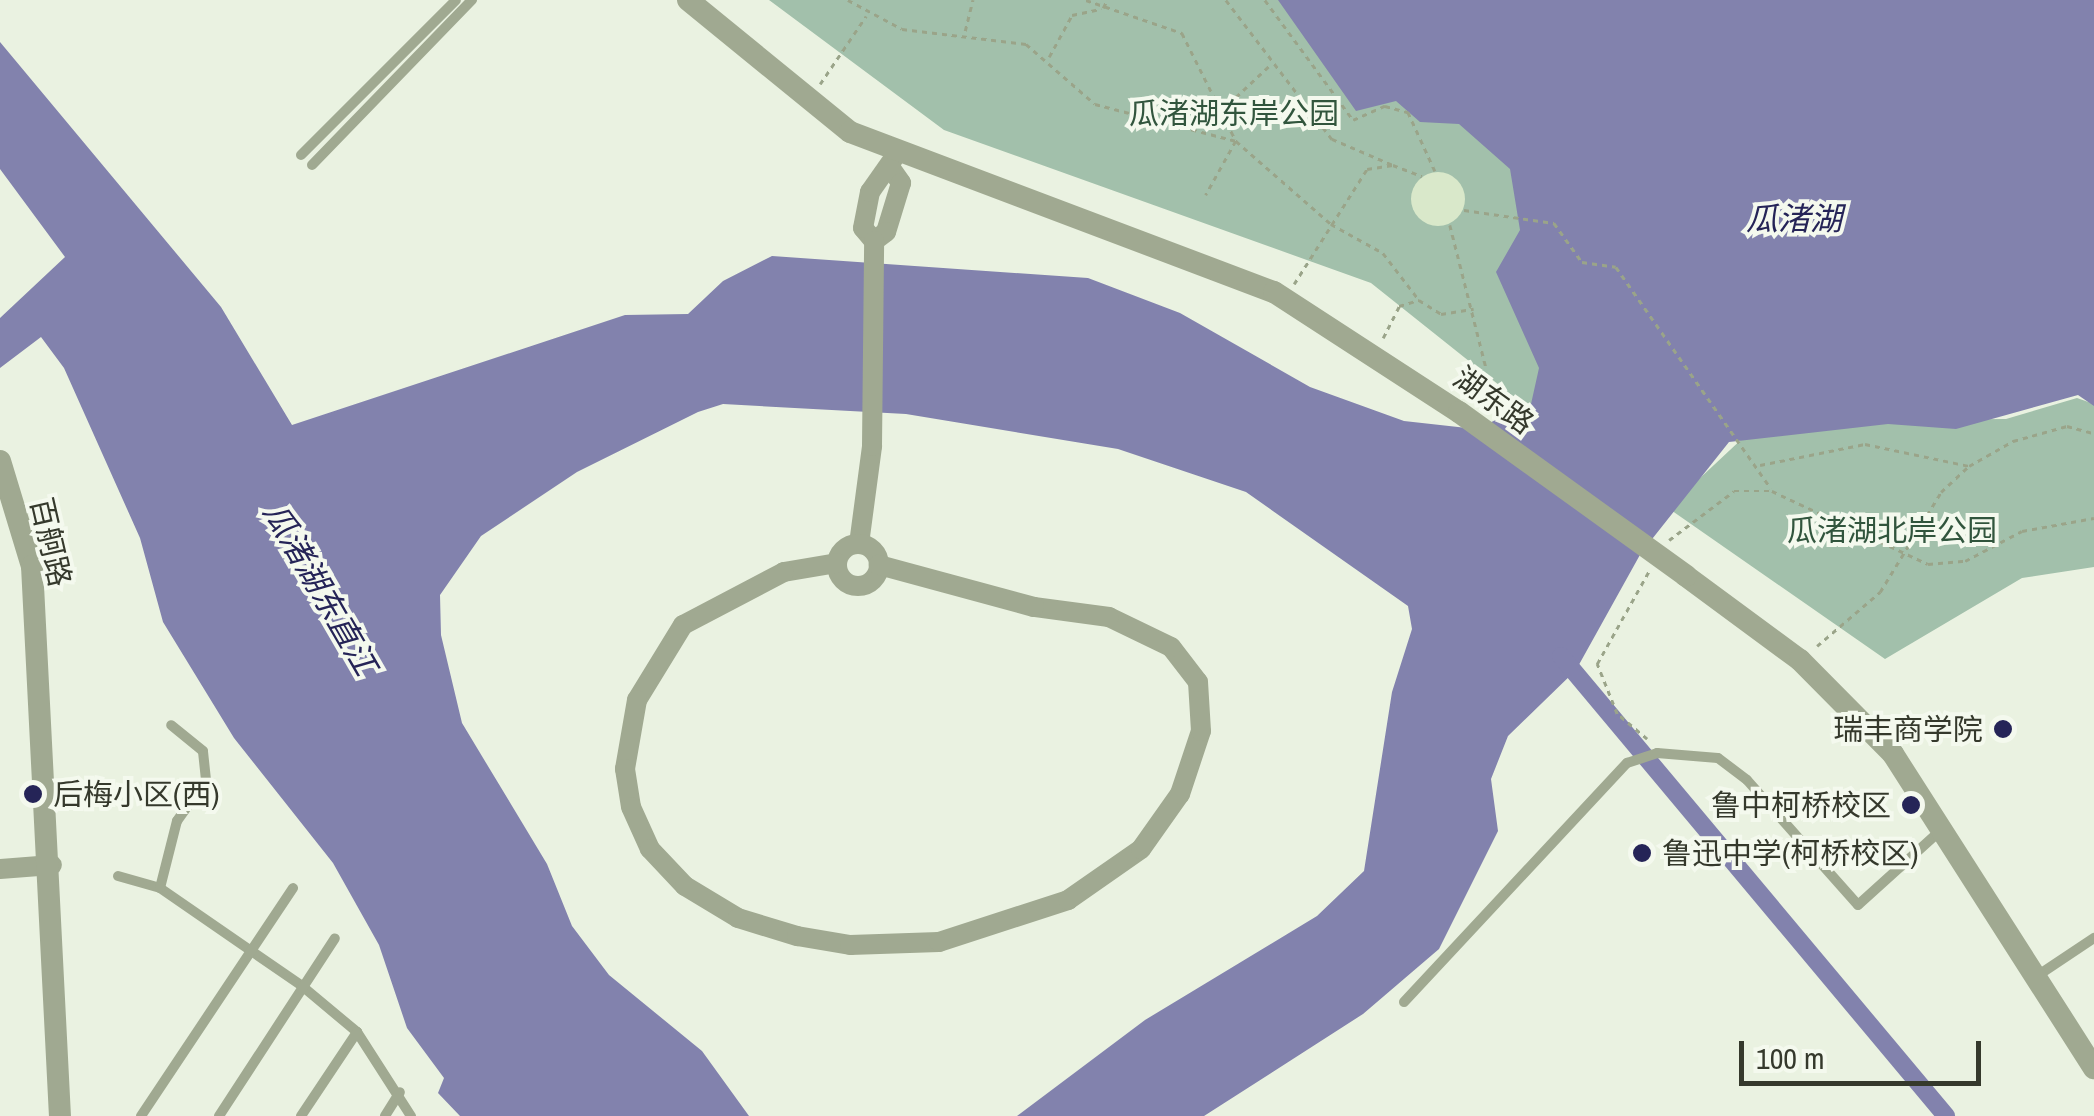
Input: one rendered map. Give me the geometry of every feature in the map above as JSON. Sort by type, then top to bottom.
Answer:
[{"type":"street","name":"湖东路","points":[[688,0],[807,103],[895,161],[1286,299],[1376,352],[1800,660],[1894,754],[1945,828],[2094,1068]]},
{"type":"street","points":[[859,544],[879,565],[1034,607],[1110,617],[1172,647],[1198,682],[1200,731],[1180,794],[1142,849],[1068,900],[939,942],[850,945],[796,936],[738,918],[685,886],[650,849],[631,806],[625,769],[637,700],[683,625],[784,572],[837,563],[859,544],[872,446],[872,249],[886,232],[901,182],[895,161]]},
{"type":"street","name":"百舸路","points":[[0,462],[32,566],[52,865],[60,1116]]},
{"type":"street","points":[[837,563],[857,586],[879,565]]},
{"type":"street","points":[[0,869],[52,865]]},
{"type":"lane","points":[[301,156],[456,0]]},
{"type":"lane","points":[[312,165],[472,0]]},
{"type":"lane","points":[[160,888],[176,821],[206,780],[204,751],[171,725]]},
{"type":"lane","points":[[1404,1002],[1628,763],[1657,754],[1718,758],[1748,780],[1858,905],[1945,828]]},
{"type":"lane","points":[[118,876],[160,888],[302,986],[357,1032],[400,1092],[411,1116]]},
{"type":"lane","points":[[141,1116],[247,949],[293,888]]},
{"type":"lane","points":[[219,1116],[335,938]]},
{"type":"lane","points":[[2037,976],[2094,938]]},
{"type":"lane","points":[[301,1116],[357,1032]]},
{"type":"lane","points":[[385,1116],[400,1092]]},
{"type":"path","points":[[848,0],[866,15],[902,29],[1009,38],[1048,58],[1095,104],[1236,141]]},
{"type":"path","points":[[965,33],[973,0]]},
{"type":"path","points":[[1086,0],[1102,9],[1182,34],[1236,141],[1331,224],[1382,253],[1419,300],[1441,314],[1475,308]]},
{"type":"path","points":[[1048,58],[1072,16],[1102,9],[1107,0]]},
{"type":"path","points":[[1226,0],[1271,64],[1332,139],[1422,176]]},
{"type":"path","points":[[1266,0],[1353,120],[1384,106],[1408,112],[1435,171]]},
{"type":"path","points":[[807,103],[866,15]]},
{"type":"path","points":[[1220,111],[1271,64]]},
{"type":"path","points":[[1206,195],[1236,141]]},
{"type":"path","points":[[1286,299],[1367,169],[1393,165]]},
{"type":"path","points":[[1464,210],[1554,223],[1582,262],[1616,267],[1760,466],[1772,491]]},
{"type":"path","points":[[1450,225],[1475,308],[1486,367]]},
{"type":"path","points":[[1376,352],[1399,306],[1419,300]]},
{"type":"path","points":[[1800,660],[1880,592],[1905,557],[1940,492],[1969,466],[2013,440],[2066,426],[2094,433]]},
{"type":"path","points":[[1760,466],[1864,444],[1969,466]]},
{"type":"path","points":[[1666,545],[1734,490],[1772,491],[1905,557],[1949,564],[2022,530],[2094,518]]},
{"type":"path","points":[[1657,558],[1597,664],[1616,714],[1638,726],[1657,754]]},
{"type":"green space","name":"瓜渚湖东岸公园","points":[[769,0],[1284,0],[1524,159],[1555,367],[1534,413],[1371,283],[944,130]]},
{"type":"green space","name":"瓜渚湖北岸公园","points":[[2077,398],[2094,404],[2094,567],[2022,578],[1885,659],[1668,508],[1761,421],[2006,419]]},
{"type":"shaded area","points":[[1438,172],[1457,180],[1465,199],[1457,218],[1438,226],[1419,218],[1411,199],[1419,180]]},
{"type":"water","points":[[1278,0],[2094,0],[2094,406],[2078,395],[1956,429],[1888,424],[1729,442],[1641,553],[1576,670],[1508,736],[1491,779],[1498,831],[1439,949],[1363,1014],[1204,1116],[1017,1116],[1145,1020],[1317,916],[1364,871],[1392,692],[1412,629],[1408,606],[1246,492],[1118,449],[906,414],[723,404],[698,412],[577,472],[481,536],[440,595],[441,635],[462,723],[547,864],[572,926],[609,975],[702,1051],[749,1116],[460,1116],[438,1093],[444,1078],[407,1028],[379,945],[333,863],[234,738],[163,622],[140,538],[64,368],[41,337],[0,368],[0,318],[65,257],[0,169],[0,42],[221,307],[292,425],[625,315],[688,314],[723,281],[772,256],[1088,278],[1180,313],[1310,387],[1404,421],[1476,429],[1531,404],[1539,368],[1496,272],[1520,230],[1510,169],[1459,124],[1420,122],[1396,101],[1356,111]]},
{"type":"waterway","points":[[1561,656],[1946,1116]]},
{"type":"place","name":"瑞丰商学院","points":[[2003,729]]},
{"type":"place","name":"后梅小区(西)","points":[[33,794]]},
{"type":"place","name":"鲁中柯桥校区","points":[[1911,805]]},
{"type":"place","name":"鲁迅中学(柯桥校区)","points":[[1642,853]]},
{"type":"water label","name":"瓜渚湖","points":[[1794,219]]},
{"type":"water label","name":"瓜渚湖东直江","points":[[320,589]]}]
